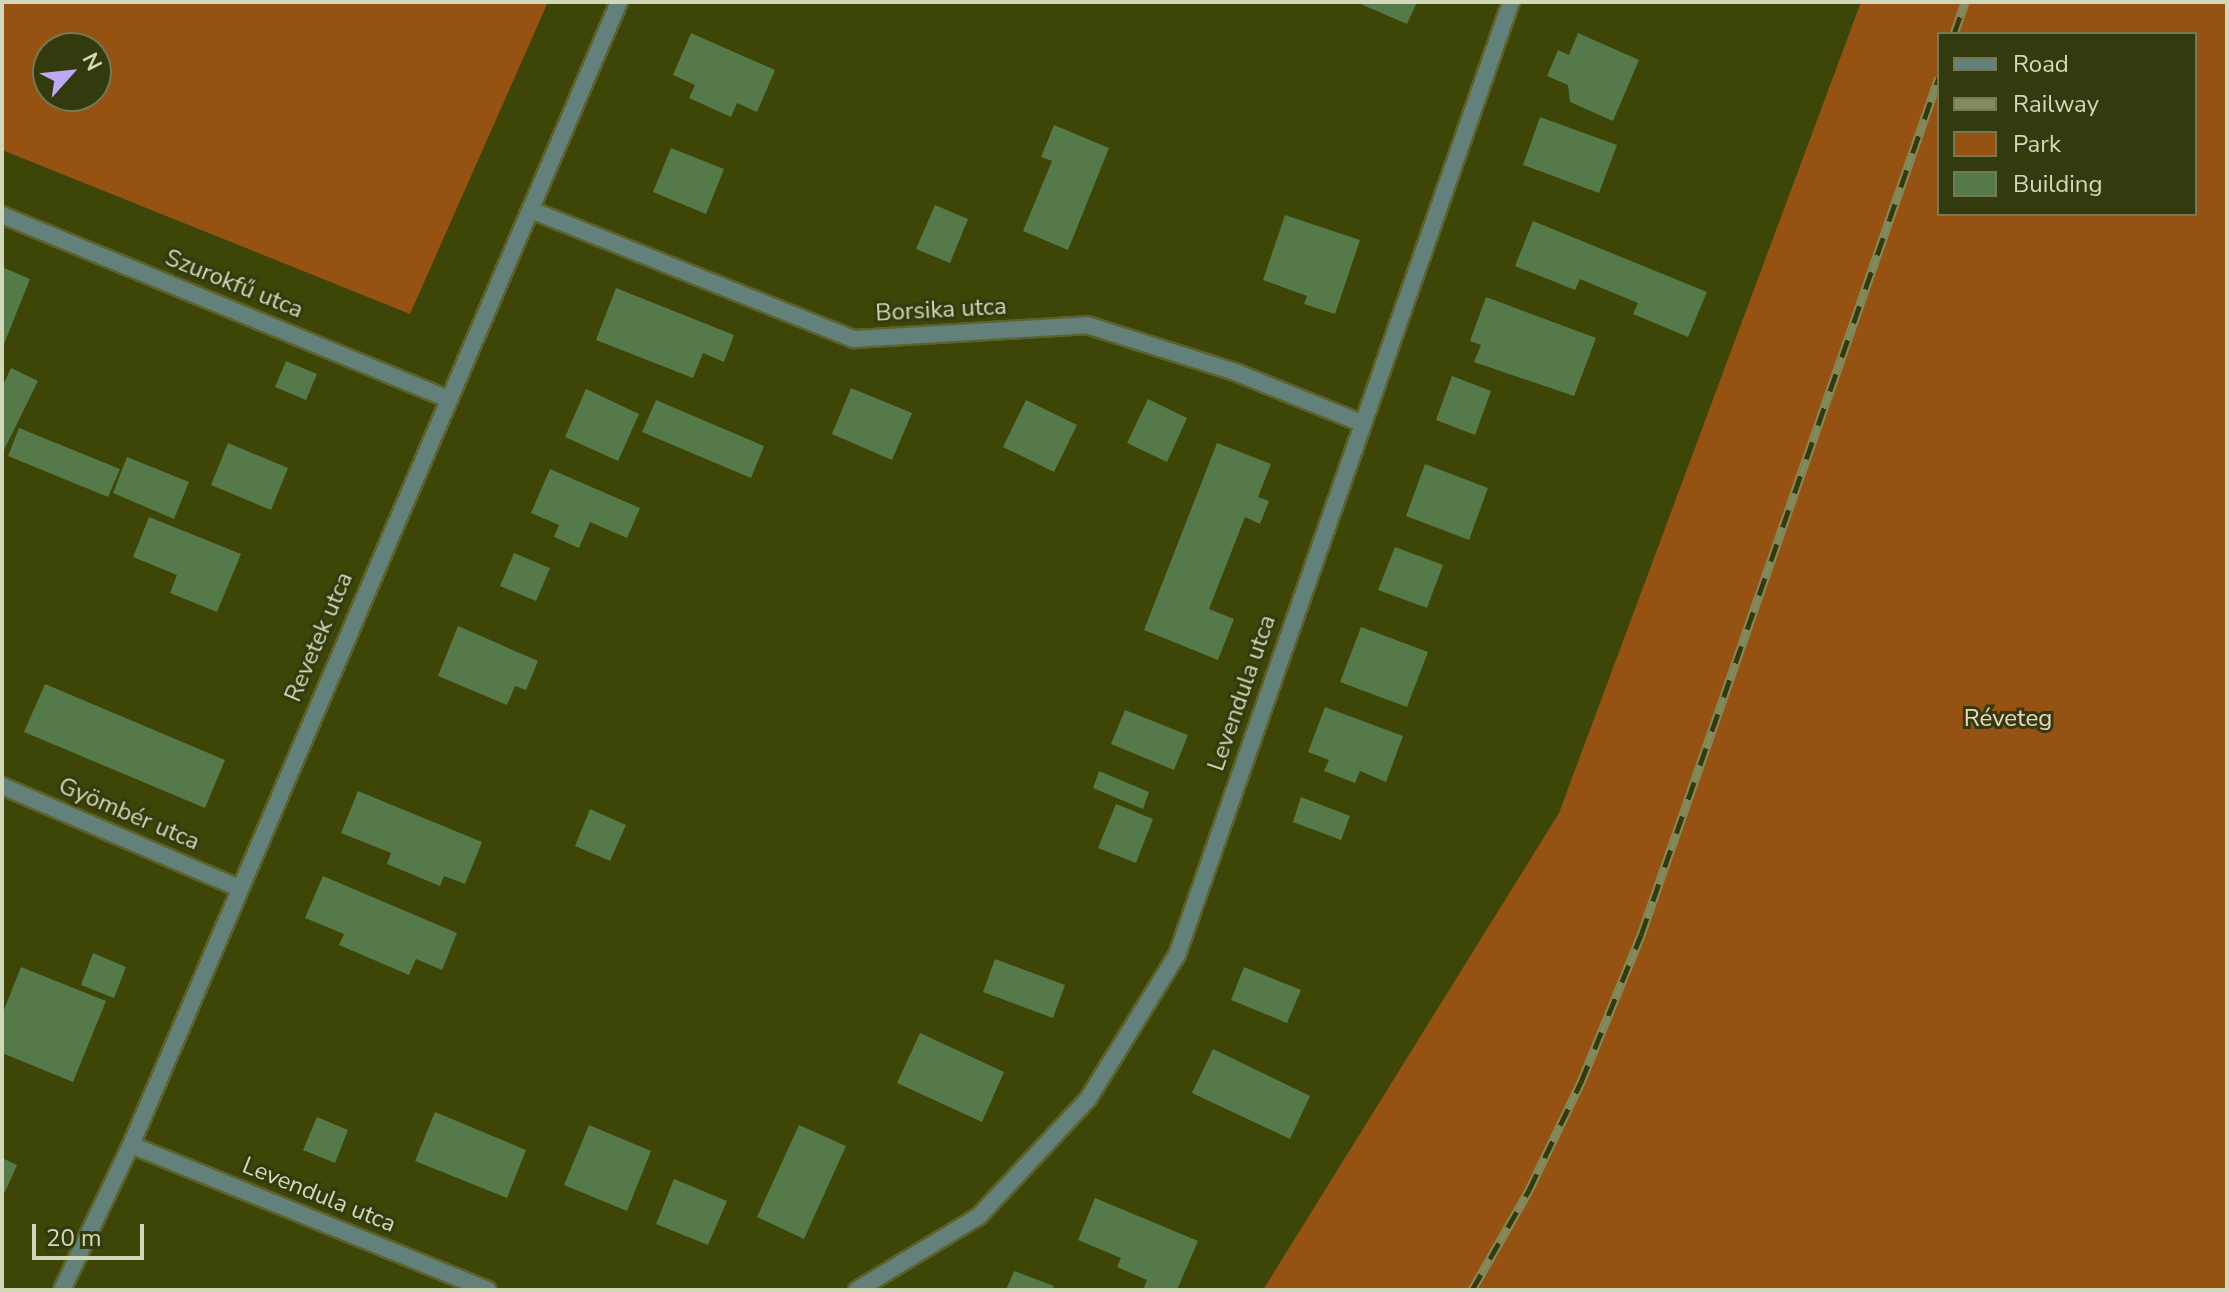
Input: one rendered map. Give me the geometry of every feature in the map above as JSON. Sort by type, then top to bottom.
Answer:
[{"type":"street","name":"Revetek utca","points":[[62,1290],[131,1145],[237,887],[619,2]]},
{"type":"street","name":"Levendula utca","points":[[857,1290],[979,1216],[1088,1099],[1177,955],[1511,2]]},
{"type":"street","name":"Borsika utca","points":[[531,210],[854,339],[1087,325],[1235,372],[1361,423]]},
{"type":"street","name":"Szurokfű utca","points":[[2,215],[447,398]]},
{"type":"street","name":"Gyömbér utca","points":[[2,786],[237,887]]},
{"type":"street","name":"Levendula utca","points":[[131,1145],[488,1290]]},
{"type":"green space","points":[[2,2],[548,2],[410,314],[2,150]]},
{"type":"green space","name":"Réveteg","points":[[1861,2],[2227,2],[2227,1290],[1263,1290],[1559,813]]},
{"type":"building","points":[[1356,2],[1417,2],[1407,24]]},
{"type":"building","points":[[691,33],[775,70],[757,112],[737,103],[731,117],[689,98],[695,85],[673,75]]},
{"type":"building","points":[[1578,33],[1639,60],[1613,121],[1570,102],[1568,85],[1547,76],[1558,50],[1569,55]]},
{"type":"building","points":[[1540,117],[1617,145],[1599,193],[1523,165]]},
{"type":"building","points":[[1054,125],[1109,148],[1068,250],[1023,231],[1052,161],[1041,157]]},
{"type":"building","points":[[671,148],[724,169],[706,214],[653,192]]},
{"type":"building","points":[[935,205],[968,219],[950,263],[916,249]]},
{"type":"building","points":[[1285,215],[1360,240],[1335,314],[1304,304],[1307,296],[1263,280]]},
{"type":"building","points":[[1533,221],[1707,292],[1688,337],[1633,314],[1638,303],[1580,279],[1575,290],[1515,266]]},
{"type":"building","points":[[2,267],[30,279],[2,349]]},
{"type":"building","points":[[616,288],[734,335],[724,362],[703,353],[693,378],[596,340]]},
{"type":"building","points":[[1486,297],[1596,338],[1574,396],[1474,362],[1481,345],[1470,341]]},
{"type":"building","points":[[286,361],[317,374],[306,400],[275,387]]},
{"type":"building","points":[[11,368],[38,381],[2,454],[2,387]]},
{"type":"building","points":[[1452,376],[1491,391],[1475,435],[1436,420]]},
{"type":"building","points":[[851,388],[912,413],[892,460],[832,434]]},
{"type":"building","points":[[586,389],[639,414],[618,461],[565,437]]},
{"type":"building","points":[[1148,399],[1187,418],[1167,462],[1127,443]]},
{"type":"building","points":[[656,400],[764,446],[751,478],[642,432]]},
{"type":"building","points":[[1026,400],[1077,425],[1054,472],[1003,447]]},
{"type":"building","points":[[19,428],[120,469],[108,497],[8,456]]},
{"type":"building","points":[[228,443],[288,468],[271,510],[211,485]]},
{"type":"building","points":[[1217,443],[1271,464],[1258,497],[1269,501],[1260,524],[1245,517],[1209,609],[1234,619],[1218,660],[1144,630]]},
{"type":"building","points":[[127,457],[189,482],[174,519],[113,493]]},
{"type":"building","points":[[1425,464],[1488,488],[1469,540],[1406,516]]},
{"type":"building","points":[[550,469],[640,508],[627,538],[590,522],[579,548],[554,537],[559,525],[531,513]]},
{"type":"building","points":[[149,517],[241,554],[217,612],[170,593],[177,575],[133,557]]},
{"type":"building","points":[[1395,547],[1443,565],[1427,608],[1378,590]]},
{"type":"building","points":[[514,553],[550,568],[536,601],[500,586]]},
{"type":"building","points":[[458,626],[538,661],[526,690],[515,686],[507,705],[438,676]]},
{"type":"building","points":[[1361,627],[1428,652],[1407,707],[1340,682]]},
{"type":"building","points":[[45,684],[225,760],[205,808],[24,732]]},
{"type":"building","points":[[1325,707],[1403,736],[1386,782],[1360,771],[1355,783],[1324,771],[1329,760],[1308,752]]},
{"type":"building","points":[[1125,710],[1188,735],[1174,770],[1111,744]]},
{"type":"building","points":[[1099,771],[1149,792],[1143,809],[1093,788]]},
{"type":"building","points":[[358,791],[482,842],[465,884],[444,876],[440,886],[387,864],[391,853],[341,833]]},
{"type":"building","points":[[1301,797],[1350,816],[1341,840],[1293,822]]},
{"type":"building","points":[[1116,804],[1153,819],[1136,863],[1098,848]]},
{"type":"building","points":[[590,809],[626,825],[610,861],[575,846]]},
{"type":"building","points":[[323,876],[457,933],[442,970],[416,959],[409,975],[339,945],[344,934],[305,918]]},
{"type":"building","points":[[93,953],[126,967],[114,998],[81,985]]},
{"type":"building","points":[[995,959],[1065,985],[1053,1018],[983,992]]},
{"type":"building","points":[[21,967],[106,1001],[73,1082],[2,1053],[2,1015]]},
{"type":"building","points":[[1244,967],[1301,990],[1287,1023],[1231,1000]]},
{"type":"building","points":[[920,1033],[1004,1072],[982,1122],[897,1083]]},
{"type":"building","points":[[1213,1049],[1310,1096],[1290,1139],[1192,1093]]},
{"type":"building","points":[[435,1112],[526,1150],[507,1198],[415,1161]]},
{"type":"building","points":[[317,1117],[348,1130],[335,1163],[303,1150]]},
{"type":"building","points":[[589,1125],[651,1151],[627,1211],[564,1185]]},
{"type":"building","points":[[799,1125],[846,1146],[804,1239],[757,1217]]},
{"type":"building","points":[[2,1158],[17,1165],[5,1192],[2,1191]]},
{"type":"building","points":[[674,1179],[727,1201],[708,1245],[656,1224]]},
{"type":"building","points":[[1095,1198],[1198,1241],[1177,1290],[1143,1290],[1147,1280],[1117,1267],[1121,1258],[1078,1240]]},
{"type":"building","points":[[1014,1271],[1054,1286],[1052,1290],[1006,1290]]},
{"type":"railway","points":[[1955,32],[1965,2]]},
{"type":"railway","points":[[1472,1290],[1529,1190],[1581,1082],[1641,935],[1937,83]]}]
